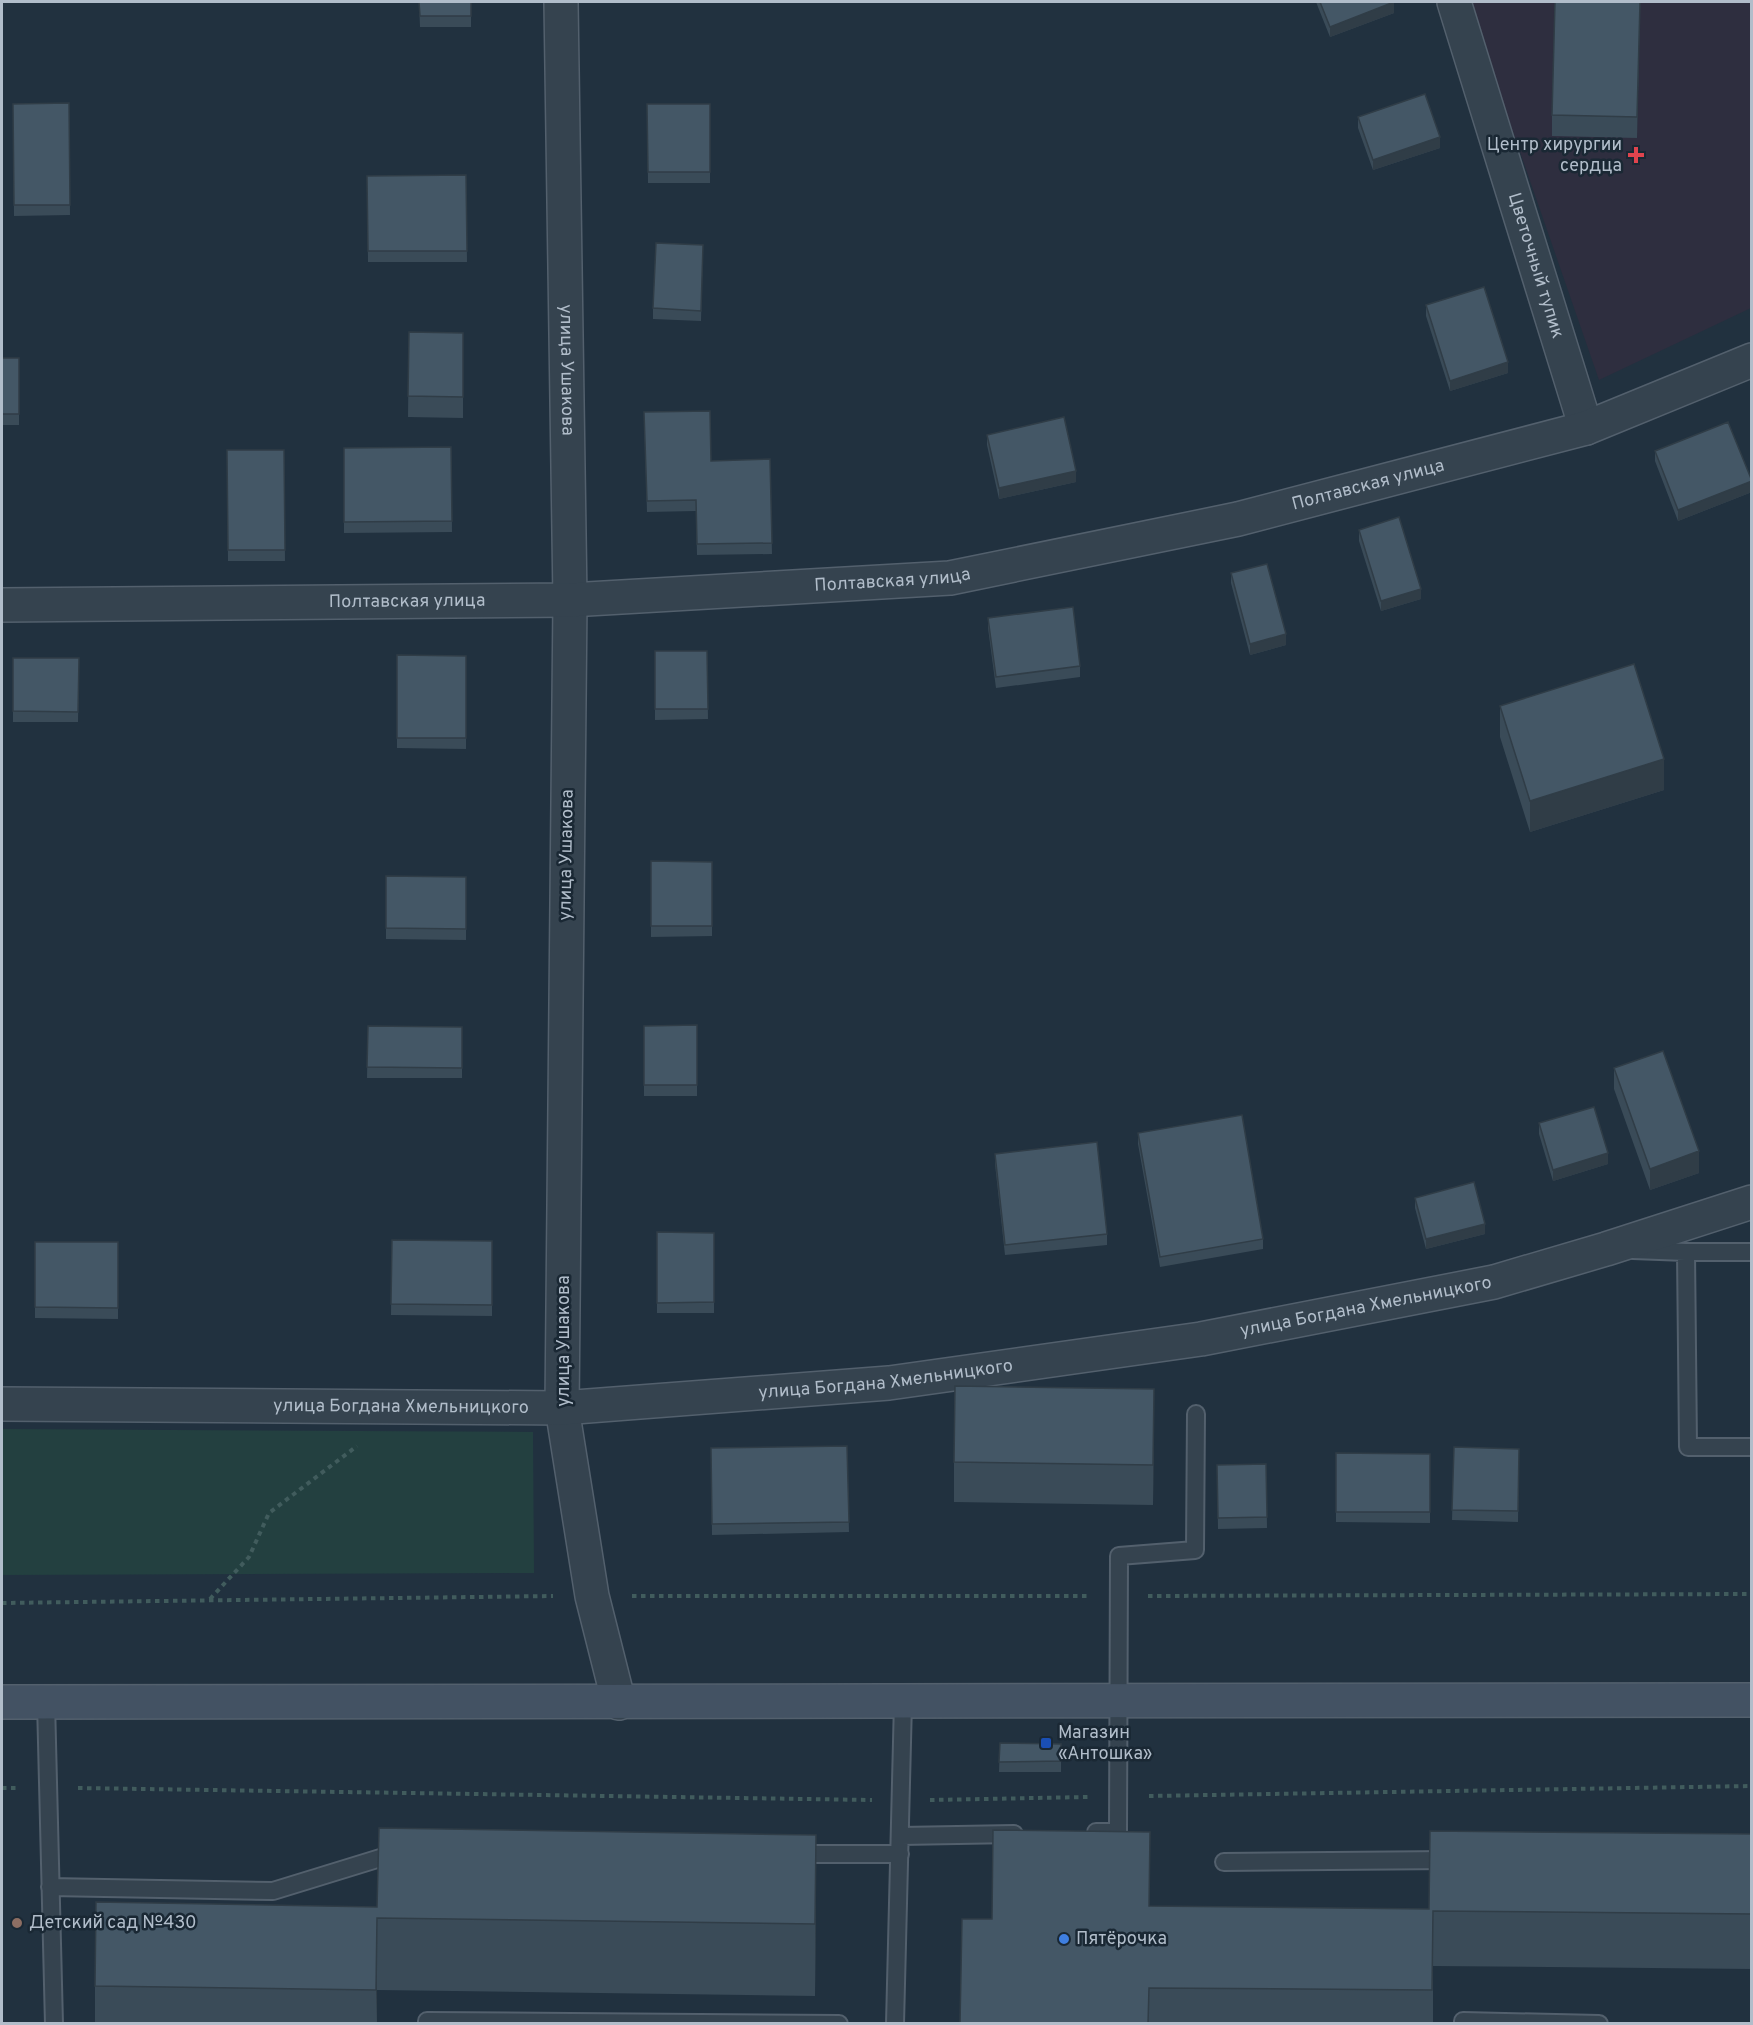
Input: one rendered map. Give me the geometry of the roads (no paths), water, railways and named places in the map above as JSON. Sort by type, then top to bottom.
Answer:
[{"type":"main road","points":[[2,1702],[1752,1700]]},
{"type":"street","name":"улица Ушакова","points":[[561,2],[570,600],[562,1408],[592,1596],[619,1703]]},
{"type":"street","name":"Цветочный тупик","points":[[1454,2],[1586,428]]},
{"type":"street","name":"Полтавская улица","points":[[2,605],[570,600],[951,578],[1238,519],[1586,428],[1752,360]]},
{"type":"street","name":"улица Богдана Хмельницкого","points":[[2,1404],[562,1408],[889,1383],[1201,1339],[1494,1282],[1752,1202]]},
{"type":"lane","points":[[1606,1249],[1752,1252]]},
{"type":"lane","points":[[1686,1252],[1688,1447],[1752,1447]]},
{"type":"lane","points":[[1083,1833],[1118,1832],[1119,1556],[1195,1550],[1196,1414]]},
{"type":"lane","points":[[46,1702],[54,2024]]},
{"type":"lane","points":[[896,2024],[903,1702]]},
{"type":"lane","points":[[901,1836],[1026,1834]]},
{"type":"lane","points":[[782,1854],[900,1854]]},
{"type":"lane","points":[[51,1887],[273,1890],[390,1855],[414,1855]]},
{"type":"lane","points":[[1224,1862],[1464,1860]]},
{"type":"lane","points":[[427,2024],[427,2021],[838,2024]]},
{"type":"lane","points":[[1462,2024],[1463,2021],[1599,2024]]},
{"type":"place","name":"Центр хирургии сердца","points":[[1636,155]]},
{"type":"place","name":"Магазин «Антошка»","points":[[1046,1743]]},
{"type":"place","name":"Детский сад №430","points":[[17,1923]]},
{"type":"place","name":"Пятёрочка","points":[[1064,1939]]}]
